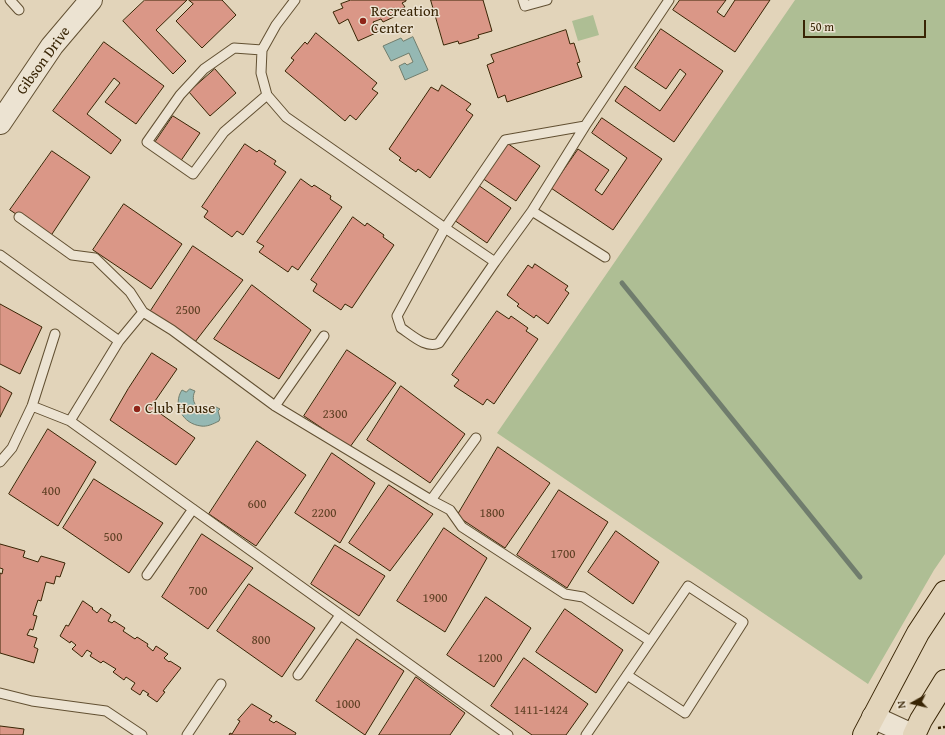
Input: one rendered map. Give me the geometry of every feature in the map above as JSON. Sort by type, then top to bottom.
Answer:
[{"type":"main road","points":[[869,726],[918,633],[945,592]]},
{"type":"main road","points":[[913,735],[945,681]]},
{"type":"street","name":"Gibson Drive","points":[[0,123],[52,46],[92,0]]},
{"type":"street","points":[[869,726],[913,735]]},
{"type":"lane","points":[[10,0],[19,10]]},
{"type":"lane","points":[[295,0],[276,24],[262,50],[260,73],[267,95],[286,117],[495,262]]},
{"type":"lane","points":[[523,0],[525,6],[547,0]]},
{"type":"lane","points":[[584,126],[505,140],[445,228],[397,316],[398,323],[401,328],[428,345],[435,345],[439,342],[532,211],[584,126],[669,0]]},
{"type":"lane","points":[[262,50],[234,48],[204,69],[180,95],[147,142],[193,174],[224,132],[267,95]]},
{"type":"lane","points":[[532,211],[605,256]]},
{"type":"lane","points":[[19,217],[72,255],[95,258],[130,292],[143,312],[172,330],[275,406],[430,500],[450,510],[462,527],[565,594],[582,597],[650,641]]},
{"type":"lane","points":[[0,255],[119,341]]},
{"type":"lane","points":[[70,421],[119,341],[143,312]]},
{"type":"lane","points":[[0,462],[12,448],[32,406],[55,334]]},
{"type":"lane","points":[[275,406],[324,336]]},
{"type":"lane","points":[[32,406],[70,421],[508,735]]},
{"type":"lane","points":[[430,500],[476,438]]},
{"type":"lane","points":[[147,575],[193,509]]},
{"type":"lane","points":[[586,735],[650,641],[688,586],[743,622],[686,713],[627,675]]},
{"type":"lane","points":[[298,676],[340,615]]},
{"type":"lane","points":[[187,735],[221,684]]},
{"type":"lane","points":[[0,694],[32,701],[106,711],[142,735]]},
{"type":"green space","points":[[795,0],[945,0],[945,554],[934,570],[868,684],[497,433]]},
{"type":"green space","points":[[593,15],[599,35],[578,41],[572,21]]},
{"type":"water","points":[[413,37],[428,70],[405,80],[399,66],[405,63],[407,65],[413,62],[409,53],[391,61],[383,46],[401,38],[403,41]]},
{"type":"water","points":[[190,389],[195,391],[193,399],[197,406],[203,410],[211,410],[214,406],[220,409],[218,411],[220,418],[219,421],[208,426],[201,426],[189,422],[184,418],[179,407],[179,396],[182,390],[186,392]]},
{"type":"building","points":[[145,0],[187,0],[156,30],[186,61],[173,74],[123,21]]},
{"type":"building","points":[[189,0],[222,0],[236,15],[202,48],[176,21],[193,4]]},
{"type":"building","name":"Recreation Center","points":[[351,0],[406,1],[402,3],[405,7],[394,12],[396,16],[383,22],[381,19],[373,22],[378,32],[358,41],[348,19],[339,24],[333,12],[343,8],[341,4]]},
{"type":"building","points":[[431,0],[483,0],[492,31],[478,35],[479,38],[459,44],[458,41],[444,45]]},
{"type":"building","points":[[680,0],[726,0],[717,12],[724,17],[735,0],[770,0],[735,52],[673,10]]},
{"type":"building","points":[[661,29],[723,71],[674,142],[615,101],[625,86],[660,111],[686,74],[680,69],[666,89],[635,68]]},
{"type":"building","points":[[566,30],[570,44],[574,43],[580,62],[577,63],[582,77],[507,102],[505,95],[498,98],[487,65],[494,62],[491,55]]},
{"type":"building","points":[[316,33],[377,83],[372,89],[378,93],[356,120],[350,115],[345,121],[285,71],[294,60],[291,58],[305,42],[307,44]]},
{"type":"building","points":[[104,42],[164,86],[136,124],[105,102],[120,83],[114,78],[87,114],[121,140],[111,154],[53,111]]},
{"type":"building","points":[[215,69],[236,93],[210,116],[189,92]]},
{"type":"building","points":[[442,85],[471,104],[466,110],[473,115],[430,178],[418,169],[416,172],[399,160],[401,158],[389,149],[431,87],[438,91]]},
{"type":"building","points":[[173,116],[200,133],[180,162],[154,144]]},
{"type":"building","points":[[602,118],[662,159],[613,230],[551,188],[578,149],[609,170],[595,190],[602,195],[627,158],[592,133]]},
{"type":"building","points":[[507,143],[540,166],[516,201],[482,178]]},
{"type":"building","points":[[245,144],[257,152],[259,150],[276,161],[274,164],[286,172],[243,235],[237,231],[232,237],[204,217],[208,211],[202,207]]},
{"type":"building","points":[[52,151],[90,177],[50,237],[10,210]]},
{"type":"building","points":[[301,179],[312,187],[314,185],[331,196],[330,199],[342,207],[298,270],[292,266],[288,272],[259,252],[264,246],[257,242]]},
{"type":"building","points":[[478,185],[511,208],[487,243],[454,220]]},
{"type":"building","points":[[124,204],[182,244],[151,289],[93,250]]},
{"type":"building","points":[[353,217],[365,226],[367,223],[384,235],[383,237],[394,245],[352,308],[345,304],[341,310],[313,291],[317,284],[311,280]]},
{"type":"building","points":[[193,246],[243,280],[195,342],[150,312]]},
{"type":"building","points":[[535,264],[568,286],[565,290],[569,293],[548,324],[536,315],[534,318],[517,306],[519,304],[507,295],[528,265],[532,268]]},
{"type":"building","points":[[252,285],[311,330],[279,379],[214,339]]},
{"type":"building","points":[[0,304],[42,327],[20,374],[0,364]]},
{"type":"building","points":[[497,311],[509,319],[511,316],[528,328],[526,331],[538,339],[494,404],[487,399],[483,405],[454,386],[459,380],[452,375]]},
{"type":"building","points":[[347,350],[396,383],[350,447],[304,416]]},
{"type":"building","name":"Club House","points":[[152,353],[177,369],[155,401],[158,412],[195,438],[176,465],[110,420],[128,389]]},
{"type":"building","points":[[0,386],[12,393],[0,417]]},
{"type":"building","points":[[401,386],[465,434],[430,483],[367,440]]},
{"type":"building","points":[[48,429],[96,462],[58,526],[9,494]]},
{"type":"building","points":[[257,441],[306,475],[256,546],[209,514]]},
{"type":"building","points":[[498,447],[550,483],[505,548],[457,516]]},
{"type":"building","points":[[332,453],[375,483],[340,543],[295,513]]},
{"type":"building","points":[[94,479],[163,523],[129,573],[63,528]]},
{"type":"building","points":[[389,485],[433,514],[390,571],[349,543]]},
{"type":"building","points":[[559,490],[608,522],[567,588],[517,555]]},
{"type":"building","points":[[444,528],[487,558],[445,632],[397,601]]},
{"type":"building","points":[[616,531],[659,562],[633,604],[588,572]]},
{"type":"building","points":[[202,534],[253,568],[208,629],[162,597]]},
{"type":"building","points":[[0,544],[25,551],[23,557],[38,562],[41,556],[65,563],[60,577],[56,576],[54,584],[46,582],[41,601],[38,600],[33,615],[37,616],[33,630],[30,629],[27,635],[37,638],[34,647],[38,649],[34,663],[0,653],[0,573],[2,574],[3,569],[0,568]]},
{"type":"building","points":[[335,545],[385,576],[359,616],[311,584]]},
{"type":"building","points":[[249,584],[315,628],[282,677],[217,631]]},
{"type":"building","points":[[486,597],[531,628],[494,687],[447,655]]},
{"type":"building","points":[[83,601],[97,613],[101,608],[111,615],[108,621],[112,623],[114,621],[125,628],[123,631],[135,639],[137,637],[148,644],[147,646],[153,651],[156,646],[168,654],[164,658],[181,668],[163,691],[165,692],[157,702],[143,690],[140,695],[131,689],[135,683],[126,677],[124,680],[113,672],[116,669],[103,661],[101,663],[90,656],[92,653],[87,650],[82,657],[72,649],[76,645],[60,636]]},
{"type":"building","points":[[565,609],[623,650],[596,693],[536,652]]},
{"type":"building","points":[[357,639],[404,671],[365,735],[316,701]]},
{"type":"building","points":[[524,658],[588,704],[566,735],[532,735],[491,706]]},
{"type":"building","points":[[416,677],[465,713],[450,735],[379,735]]},
{"type":"building","points":[[252,704],[272,716],[269,720],[274,723],[276,721],[296,733],[295,735],[229,735],[230,733],[232,734],[240,721],[238,720]]},
{"type":"building","points":[[0,726],[24,729],[23,735],[0,735]]},
{"type":"waterway","points":[[622,283],[860,577]]},
{"type":"place","name":"Recreation Center","points":[[363,21]]},
{"type":"place","name":"Club House","points":[[137,409]]}]
